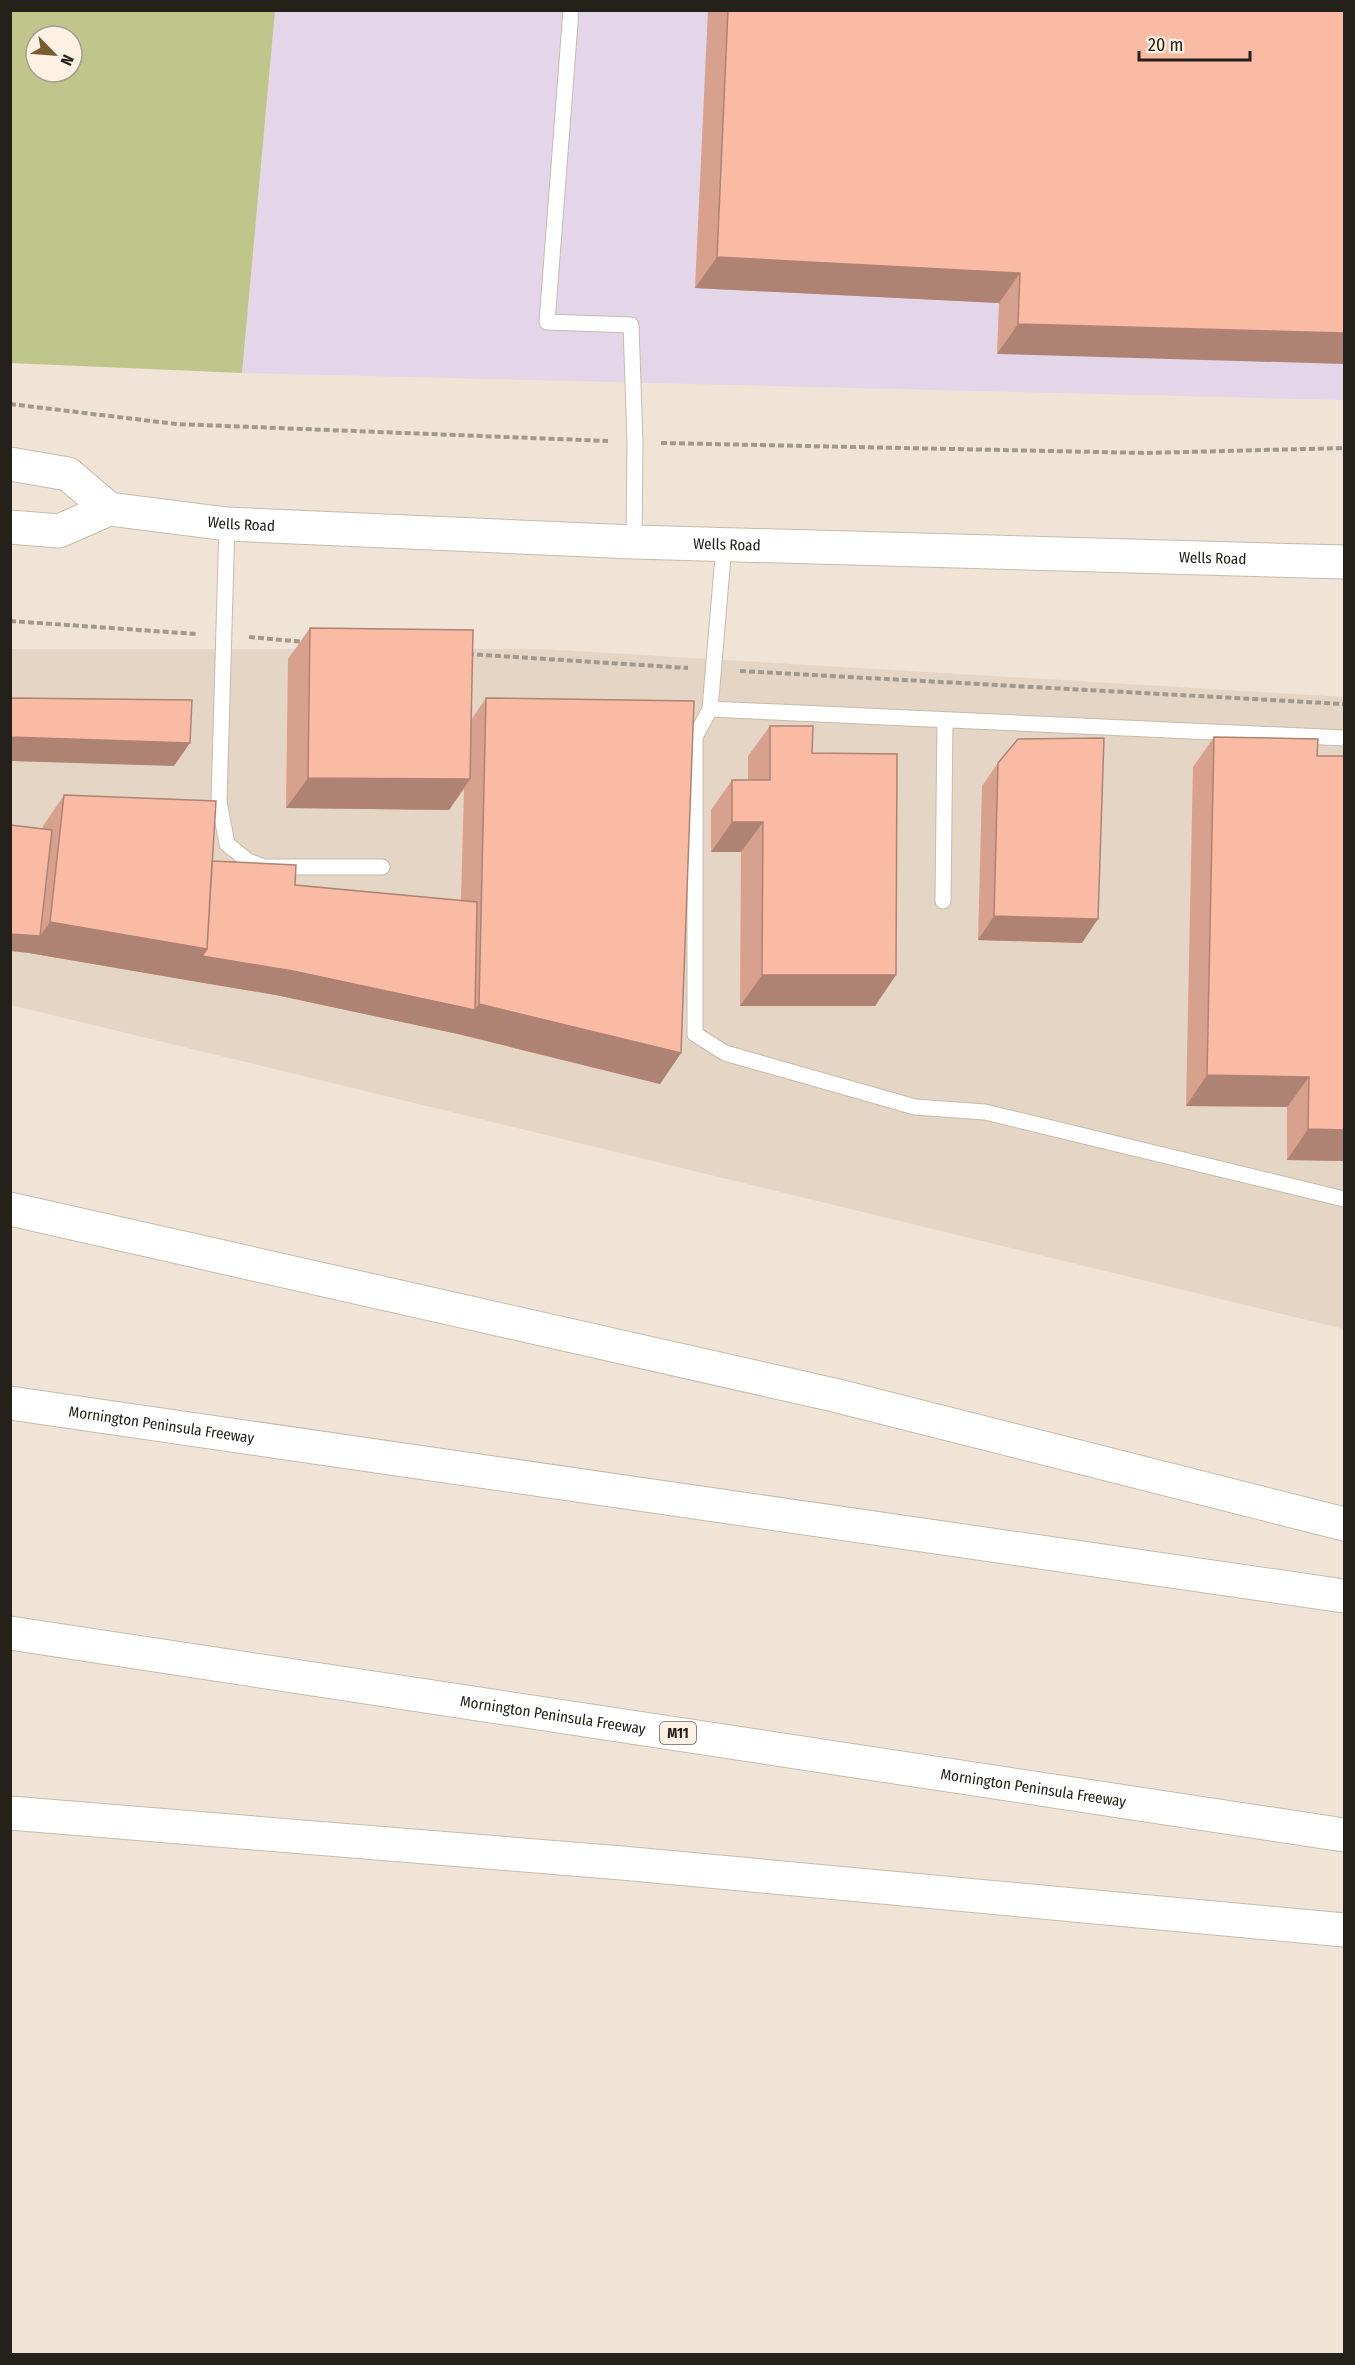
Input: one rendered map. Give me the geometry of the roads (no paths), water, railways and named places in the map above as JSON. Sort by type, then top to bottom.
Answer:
[{"type":"main road","points":[[10,464],[68,474],[109,509],[59,531],[10,527]]},
{"type":"main road","name":"Wells Road","points":[[109,509],[227,525],[724,545],[1344,562]]},
{"type":"main road","points":[[10,1209],[834,1395],[1344,1524]]},
{"type":"main road","name":"Mornington Peninsula Freeway","points":[[10,1403],[1344,1596]]},
{"type":"main road","name":"Mornington Peninsula Freeway","points":[[10,1633],[1344,1835]]},
{"type":"main road","points":[[10,1813],[610,1862],[1344,1930]]},
{"type":"lane","points":[[571,10],[546,322],[631,325],[635,442],[634,542]]},
{"type":"lane","points":[[227,525],[222,635],[219,801],[226,844],[248,861],[264,867],[382,867]]},
{"type":"lane","points":[[724,545],[710,710],[695,737],[695,1034],[725,1053],[915,1107],[985,1112],[1344,1199]]},
{"type":"lane","points":[[710,710],[1344,738]]},
{"type":"lane","points":[[943,901],[945,720]]}]
